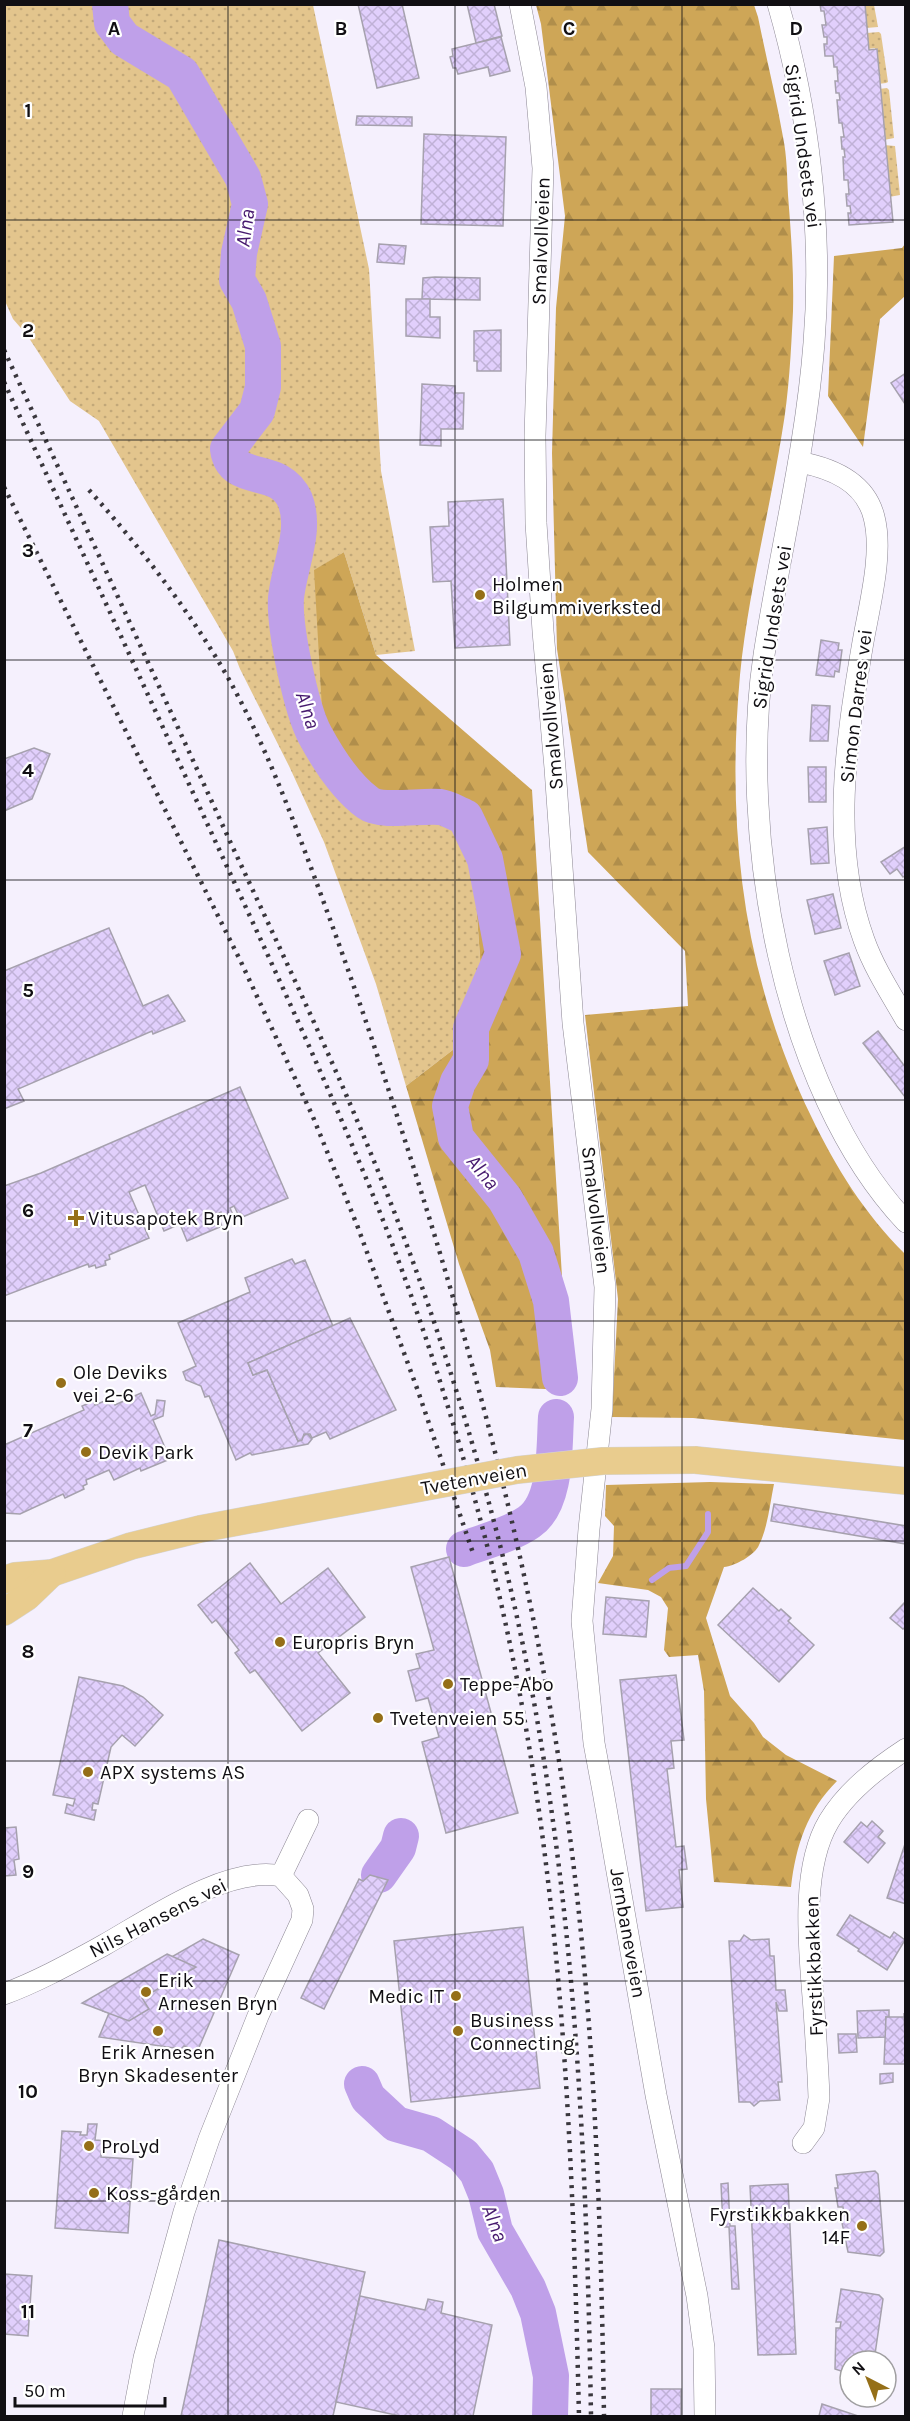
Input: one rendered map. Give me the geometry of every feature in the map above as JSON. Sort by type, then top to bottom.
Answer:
[{"type":"main road","name":"Tvetenveien","points":[[4,1580],[15,1576],[52,1573],[131,1546],[200,1529],[518,1470],[603,1461],[695,1460],[906,1481]]},
{"type":"main road","name":"Tvetenveien","points":[[4,1612],[27,1597],[52,1573]]},
{"type":"street","name":"Smalvollveien","points":[[520,4],[536,87],[543,168],[535,436],[536,523],[543,631],[573,1023],[605,1287],[604,1372],[598,1447]]},
{"type":"street","name":"Sigrid Undsets vei","points":[[778,4],[804,124],[815,224],[815,340],[807,414],[764,656],[759,704],[757,797],[768,900],[786,992],[817,1078],[854,1152],[872,1181],[906,1222]]},
{"type":"street","name":"Simon Darres vei","points":[[799,462],[831,470],[852,482],[869,504],[875,518],[876,560],[846,757],[845,835],[850,886],[863,939],[875,966],[906,1020]]},
{"type":"street","name":"Jernbaneveien","points":[[598,1447],[582,1602],[594,1743],[656,2095],[697,2296],[704,2348],[705,2416]]},
{"type":"street","name":"Fyrstikkbakken","points":[[803,2143],[814,2128],[818,2110],[818,2061],[808,1908],[818,1852],[828,1822],[843,1801],[862,1782],[906,1749]]},
{"type":"street","points":[[133,2416],[144,2358],[184,2212],[201,2160],[258,2016],[302,1920],[303,1909],[298,1895],[281,1876],[308,1820]]},
{"type":"street","name":"Nils Hansens vei","points":[[4,1994],[43,1977],[166,1909],[214,1887],[255,1875],[281,1876]]},
{"type":"shaded area","points":[[5,5],[313,5],[369,269],[381,471],[415,651],[376,655],[344,552],[315,570],[371,810],[450,813],[473,863],[481,970],[467,1039],[406,1086],[376,984],[324,842],[233,651],[99,421],[70,401],[27,335],[13,319],[5,301]]},
{"type":"shaded area","points":[[864,5],[874,5],[878,27],[866,28]]},
{"type":"shaded area","points":[[879,32],[888,82],[878,84],[875,48],[868,49],[867,33]]},
{"type":"shaded area","points":[[887,88],[894,138],[884,140],[879,89]]},
{"type":"shaded area","points":[[884,145],[895,146],[900,195],[889,197]]},
{"type":"green space","points":[[536,5],[754,5],[758,17],[785,151],[792,253],[793,311],[784,418],[753,584],[740,675],[736,732],[738,845],[755,956],[769,1010],[788,1063],[811,1116],[841,1172],[864,1206],[905,1254],[905,1440],[693,1418],[612,1417],[618,1299],[585,1015],[688,1006],[685,951],[588,852],[557,649],[552,453],[556,308],[565,216],[541,24]]},
{"type":"green space","points":[[905,244],[905,296],[880,319],[863,447],[828,396],[834,256],[902,248]]},
{"type":"green space","points":[[344,552],[376,655],[532,790],[569,1390],[496,1387],[490,1350],[459,1264],[406,1086],[467,1039],[481,970],[473,863],[450,813],[371,810],[324,744],[314,570]]},
{"type":"green space","points":[[710,1482],[774,1484],[767,1523],[757,1549],[734,1565],[724,1567],[706,1618],[730,1696],[763,1737],[786,1755],[837,1781],[818,1804],[805,1829],[796,1857],[791,1887],[714,1882],[706,1799],[704,1691],[698,1655],[669,1657],[664,1650],[668,1608],[661,1597],[648,1590],[598,1583],[613,1556],[614,1526],[605,1516],[606,1485]]},
{"type":"building","points":[[358,4],[402,4],[419,78],[377,88]]},
{"type":"building","points":[[467,4],[494,4],[502,36],[476,43]]},
{"type":"building","points":[[820,4],[865,4],[869,50],[877,49],[893,222],[849,225],[848,213],[851,213],[850,206],[847,206],[846,194],[849,194],[848,180],[844,180],[843,157],[845,157],[841,137],[844,137],[842,123],[839,123],[837,100],[840,100],[839,93],[836,93],[835,81],[838,81],[837,67],[834,67],[833,56],[825,56],[824,44],[827,44],[827,37],[824,37],[822,25],[826,25],[824,11],[821,11]]},
{"type":"building","points":[[501,37],[510,71],[490,76],[488,67],[458,74],[456,68],[453,68],[450,57],[453,56],[452,49]]},
{"type":"building","points":[[357,116],[412,117],[412,126],[356,125]]},
{"type":"building","points":[[424,134],[506,137],[503,226],[421,224]]},
{"type":"building","points":[[379,244],[406,246],[404,264],[377,262]]},
{"type":"building","points":[[423,278],[480,278],[480,300],[422,299]]},
{"type":"building","points":[[406,299],[430,299],[430,317],[440,317],[440,338],[406,336]]},
{"type":"building","points":[[501,330],[501,371],[477,371],[477,361],[474,361],[474,331]]},
{"type":"building","points":[[906,373],[906,404],[905,404],[891,383]]},
{"type":"building","points":[[422,384],[455,386],[455,393],[464,393],[463,429],[441,429],[441,446],[420,445]]},
{"type":"building","points":[[503,499],[510,645],[455,648],[451,581],[433,582],[430,527],[449,526],[448,502]]},
{"type":"building","points":[[821,640],[839,643],[838,650],[842,650],[839,672],[835,671],[834,677],[816,675]]},
{"type":"building","points":[[812,705],[830,706],[828,741],[810,741]]},
{"type":"building","points":[[34,748],[50,754],[32,799],[4,811],[4,759]]},
{"type":"building","points":[[808,767],[826,767],[826,802],[809,802]]},
{"type":"building","points":[[827,827],[829,863],[811,864],[808,829]]},
{"type":"building","points":[[906,846],[906,875],[903,877],[897,869],[890,874],[881,862]]},
{"type":"building","points":[[833,894],[841,928],[815,934],[807,900]]},
{"type":"building","points":[[109,928],[143,1006],[168,995],[185,1021],[153,1034],[152,1031],[18,1089],[24,1101],[4,1109],[4,971]]},
{"type":"building","points":[[849,953],[860,986],[835,995],[824,961]]},
{"type":"building","points":[[878,1031],[906,1068],[905,1097],[863,1043]]},
{"type":"building","points":[[240,1087],[288,1198],[240,1218],[234,1206],[230,1208],[233,1215],[224,1219],[221,1212],[217,1214],[222,1226],[187,1241],[180,1224],[164,1231],[145,1185],[129,1192],[149,1238],[109,1255],[110,1259],[105,1261],[106,1265],[96,1268],[95,1265],[89,1267],[88,1264],[4,1296],[4,1186],[41,1173]]},
{"type":"building","points":[[292,1259],[295,1264],[305,1260],[333,1326],[248,1363],[253,1375],[267,1370],[298,1441],[307,1433],[312,1439],[308,1444],[252,1455],[250,1453],[236,1460],[209,1396],[205,1397],[201,1386],[186,1380],[183,1372],[196,1366],[178,1323],[250,1292],[245,1278]]},
{"type":"building","points":[[350,1318],[396,1410],[330,1439],[326,1432],[312,1438],[310,1434],[304,1434],[302,1440],[298,1441],[267,1370],[253,1375],[248,1363]]},
{"type":"building","name":"Devik Park","points":[[141,1393],[151,1416],[155,1414],[157,1400],[165,1401],[163,1416],[153,1420],[170,1459],[141,1471],[140,1468],[114,1480],[109,1470],[86,1480],[87,1484],[83,1486],[84,1489],[65,1498],[63,1494],[20,1514],[4,1513],[4,1445],[84,1410],[82,1406],[93,1401],[95,1405],[112,1398],[115,1405]]},
{"type":"building","points":[[774,1504],[906,1526],[906,1544],[771,1521]]},
{"type":"building","name":"Teppe-Abo","points":[[449,1557],[518,1813],[446,1833],[422,1742],[439,1737],[428,1698],[416,1701],[408,1671],[420,1668],[416,1654],[434,1650],[411,1567]]},
{"type":"building","points":[[250,1563],[281,1604],[328,1568],[365,1617],[318,1653],[350,1693],[302,1731],[255,1670],[250,1673],[235,1653],[239,1650],[216,1620],[212,1623],[198,1605]]},
{"type":"building","points":[[753,1588],[779,1611],[781,1609],[791,1618],[788,1621],[814,1645],[779,1682],[718,1625]]},
{"type":"building","points":[[606,1597],[649,1601],[646,1637],[603,1634]]},
{"type":"building","points":[[906,1601],[906,1627],[903,1629],[890,1618]]},
{"type":"building","points":[[676,1675],[684,1740],[671,1741],[674,1768],[667,1769],[676,1847],[684,1846],[687,1869],[679,1870],[683,1907],[646,1911],[620,1680]]},
{"type":"building","points":[[79,1677],[123,1686],[143,1697],[163,1715],[135,1746],[122,1735],[111,1747],[98,1804],[93,1803],[92,1810],[96,1810],[94,1820],[65,1813],[67,1804],[73,1806],[75,1799],[53,1795]]},
{"type":"building","points":[[872,1821],[883,1831],[878,1837],[885,1843],[868,1863],[844,1842],[861,1822],[867,1827]]},
{"type":"building","points":[[16,1827],[19,1859],[14,1860],[16,1875],[4,1876],[4,1828]]},
{"type":"building","points":[[906,1841],[906,1904],[887,1898]]},
{"type":"building","points":[[370,1875],[388,1880],[324,2009],[301,1998],[359,1879],[363,1881]]},
{"type":"building","points":[[850,1915],[890,1938],[894,1932],[905,1940],[887,1970],[837,1935]]},
{"type":"building","points":[[523,1927],[540,2088],[411,2102],[394,1941]]},
{"type":"building","points":[[744,1935],[751,1940],[769,1939],[770,1956],[774,1956],[776,1990],[785,1990],[787,2011],[779,2011],[776,2002],[782,2082],[778,2082],[780,2100],[760,2101],[754,2106],[750,2102],[739,2102],[729,1941],[740,1941]]},
{"type":"building","points":[[203,1939],[239,1955],[197,2052],[184,2046],[181,2049],[99,2037],[109,2013],[103,2011],[110,1992]]},
{"type":"building","points":[[167,1954],[196,1967],[142,1998],[149,2009],[129,2021],[82,2003]]},
{"type":"building","points":[[889,2010],[889,2017],[886,2017],[886,2037],[858,2038],[857,2011]]},
{"type":"building","points":[[904,2013],[906,2064],[884,2064],[886,2017],[904,2017]]},
{"type":"building","points":[[838,2034],[856,2034],[857,2052],[839,2053]]},
{"type":"building","points":[[893,2073],[893,2082],[880,2084],[880,2074]]},
{"type":"building","name":"Koss-gården","points":[[88,2124],[97,2124],[95,2140],[107,2141],[106,2152],[101,2151],[101,2157],[133,2159],[128,2233],[55,2228],[62,2131],[81,2132],[80,2135],[87,2135]]},
{"type":"building","name":"Fyrstikkbakken 14F","points":[[875,2171],[878,2174],[884,2252],[880,2256],[848,2252],[840,2213],[844,2213],[843,2207],[838,2207],[835,2188],[838,2188],[836,2175]]},
{"type":"building","points":[[728,2183],[730,2226],[735,2226],[739,2289],[732,2289],[729,2227],[723,2227],[721,2184]]},
{"type":"building","points":[[788,2184],[796,2354],[758,2355],[750,2186]]},
{"type":"building","points":[[219,2240],[365,2272],[333,2416],[181,2416]]},
{"type":"building","points":[[4,2274],[32,2276],[28,2336],[4,2334]]},
{"type":"building","points":[[841,2289],[879,2295],[883,2299],[876,2349],[838,2349],[838,2370],[835,2369],[836,2328],[840,2328],[841,2322],[836,2322]]},
{"type":"building","points":[[360,2296],[425,2310],[428,2299],[443,2302],[441,2313],[492,2325],[473,2416],[400,2416],[336,2402]]},
{"type":"building","points":[[651,2389],[681,2389],[681,2416],[651,2416]]},
{"type":"building","points":[[822,2404],[858,2416],[819,2416]]},
{"type":"waterway","name":"Alna","points":[[110,4],[112,23],[124,39],[182,74],[243,178],[250,204],[239,253],[237,280],[249,301],[263,346],[263,387],[257,411],[228,449],[232,460],[238,467],[278,482],[288,489],[295,500],[299,524],[286,598],[286,611],[294,668],[304,707],[315,735],[338,772],[368,803],[382,808],[440,807],[465,817],[485,859],[503,954],[471,1028],[471,1060],[458,1082],[450,1106],[456,1138],[505,1199],[536,1253],[551,1301],[560,1378]]},
{"type":"waterway","name":"Alna","points":[[464,1549],[514,1530],[529,1522],[538,1513],[545,1502],[552,1474],[556,1417]]},
{"type":"waterway","points":[[652,1580],[669,1568],[686,1566],[708,1532],[708,1514]]},
{"type":"waterway","name":"Alna","points":[[379,1875],[398,1848],[401,1836]]},
{"type":"waterway","name":"Alna","points":[[362,2084],[368,2098],[396,2124],[431,2134],[463,2155],[477,2172],[486,2194],[495,2231],[528,2288],[538,2313],[551,2376],[550,2416]]},
{"type":"railway","points":[[4,350],[344,1090],[397,1218],[427,1302],[481,1475],[519,1628],[541,1739],[557,1851],[569,1964],[585,2189],[591,2416]]},
{"type":"railway","points":[[4,382],[342,1121],[409,1290],[439,1377],[465,1465],[489,1553],[513,1660],[532,1767],[547,1874],[566,2090],[579,2416]]},
{"type":"railway","points":[[4,487],[241,962],[313,1117],[357,1225],[418,1391],[474,1556]]},
{"type":"railway","points":[[89,490],[143,554],[193,622],[236,692],[271,765],[310,865],[366,1023],[414,1169],[470,1357],[518,1547],[556,1740],[570,1837],[579,1909],[591,2054],[601,2271],[604,2416]]},
{"type":"place","name":"Holmen Bilgummiverksted","points":[[480,595]]},
{"type":"place","name":"Vitusapotek Bryn","points":[[76,1218]]},
{"type":"place","name":"Ole Deviks vei 2-6","points":[[61,1383]]},
{"type":"place","name":"Devik Park","points":[[86,1452]]},
{"type":"place","name":"Europris Bryn","points":[[280,1642]]},
{"type":"place","name":"Teppe-Abo","points":[[448,1684]]},
{"type":"place","name":"Tvetenveien 55","points":[[378,1718]]},
{"type":"place","name":"APX systems AS","points":[[88,1772]]},
{"type":"place","name":"Erik Arnesen Bryn","points":[[146,1992]]},
{"type":"place","name":"Medic IT","points":[[456,1996]]},
{"type":"place","name":"Erik Arnesen Bryn Skadesenter","points":[[158,2031]]},
{"type":"place","name":"Business Connecting","points":[[458,2031]]},
{"type":"place","name":"ProLyd","points":[[89,2146]]},
{"type":"place","name":"Koss-gården","points":[[94,2193]]},
{"type":"place","name":"Fyrstikkbakken 14F","points":[[862,2226]]}]
